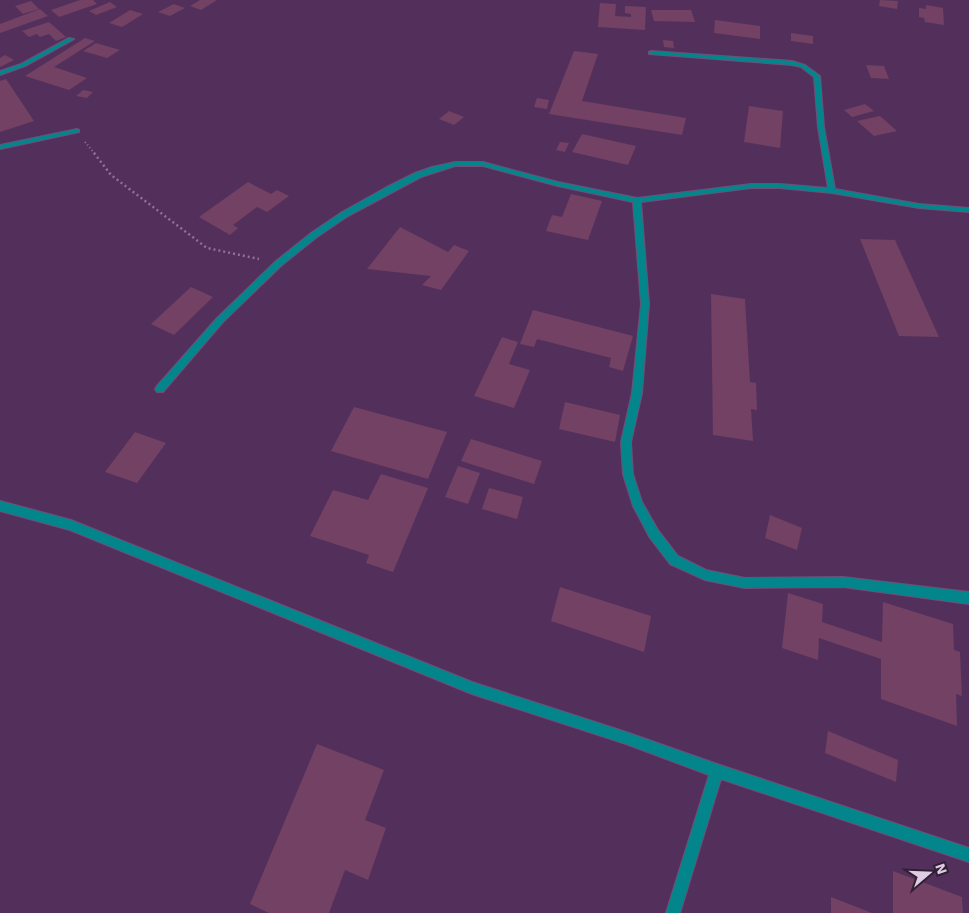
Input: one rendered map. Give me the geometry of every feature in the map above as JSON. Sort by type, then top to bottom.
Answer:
[{"type":"street","points":[[0,72],[23,65],[71,39]]},
{"type":"street","points":[[651,53],[792,63],[812,71],[818,76],[822,127],[832,191]]},
{"type":"street","points":[[0,147],[76,131]]},
{"type":"street","points":[[160,389],[220,320],[279,263],[314,235],[345,214],[418,175],[455,164],[483,164],[558,184],[637,200],[751,186],[832,191],[918,206],[969,210]]},
{"type":"street","points":[[637,200],[646,304],[637,393],[626,442],[628,474],[637,503],[654,534],[674,560],[705,575],[745,583],[844,582],[969,598]]},
{"type":"street","points":[[0,506],[71,525],[472,688],[626,738],[717,771],[969,855]]},
{"type":"street","points":[[673,913],[717,771]]},
{"type":"path","points":[[76,131],[111,175],[207,248],[279,263]]},
{"type":"building","points":[[80,0],[93,0],[97,4],[59,17],[51,10]]},
{"type":"building","points":[[200,0],[217,0],[201,10],[190,6]]},
{"type":"building","points":[[880,0],[898,1],[897,9],[879,6]]},
{"type":"building","points":[[31,1],[39,9],[23,14],[15,6]]},
{"type":"building","points":[[110,2],[117,7],[96,15],[89,11]]},
{"type":"building","points":[[600,3],[616,4],[615,16],[631,17],[631,14],[625,13],[625,6],[646,7],[645,30],[598,27]]},
{"type":"building","points":[[174,4],[185,8],[170,16],[158,12]]},
{"type":"building","points":[[926,5],[943,8],[944,25],[925,22],[924,18],[919,17],[919,8],[926,9]]},
{"type":"building","points":[[40,9],[48,16],[0,33],[0,24]]},
{"type":"building","points":[[130,10],[143,14],[122,27],[109,23]]},
{"type":"building","points":[[651,10],[691,10],[695,22],[654,21]]},
{"type":"building","points":[[715,20],[760,26],[760,39],[714,33]]},
{"type":"building","points":[[49,22],[66,37],[56,41],[49,34],[40,37],[37,34],[29,37],[22,31]]},
{"type":"building","points":[[791,33],[813,36],[813,44],[791,41]]},
{"type":"building","points":[[85,38],[95,41],[54,67],[87,78],[69,90],[25,76]]},
{"type":"building","points":[[663,40],[673,41],[674,48],[664,47]]},
{"type":"building","points":[[96,43],[120,50],[107,58],[83,51]]},
{"type":"building","points":[[574,51],[598,54],[582,101],[686,118],[682,135],[549,114]]},
{"type":"building","points":[[5,55],[14,60],[0,67],[0,58]]},
{"type":"building","points":[[866,65],[884,66],[889,79],[871,78]]},
{"type":"building","points":[[6,79],[34,121],[0,132],[0,81]]},
{"type":"building","points":[[83,90],[93,92],[87,98],[76,96]]},
{"type":"building","points":[[537,98],[549,100],[547,109],[534,107]]},
{"type":"building","points":[[865,104],[874,111],[852,117],[844,110]]},
{"type":"building","points":[[749,106],[783,111],[780,148],[744,142]]},
{"type":"building","points":[[449,111],[464,117],[454,125],[439,119]]},
{"type":"building","points":[[880,116],[897,131],[874,136],[857,121]]},
{"type":"building","points":[[582,134],[636,146],[628,165],[572,152]]},
{"type":"building","points":[[560,142],[569,143],[565,152],[556,150]]},
{"type":"building","points":[[248,182],[271,194],[277,190],[289,196],[267,212],[257,207],[233,225],[238,228],[230,235],[199,217]]},
{"type":"building","points":[[571,194],[602,201],[588,240],[546,231],[552,215],[562,217]]},
{"type":"building","points":[[400,227],[448,252],[454,245],[469,251],[441,290],[422,285],[431,276],[367,269]]},
{"type":"building","points":[[860,239],[895,240],[939,337],[899,336]]},
{"type":"building","points":[[191,287],[213,297],[174,335],[151,324]]},
{"type":"building","points":[[711,294],[745,299],[750,382],[756,383],[757,410],[751,409],[753,441],[713,435]]},
{"type":"building","points":[[533,310],[633,336],[623,371],[609,367],[611,358],[537,339],[534,347],[520,344]]},
{"type":"building","points":[[502,337],[518,342],[509,364],[530,370],[514,408],[474,396]]},
{"type":"building","points":[[565,402],[620,415],[615,442],[559,429]]},
{"type":"building","points":[[354,407],[447,432],[428,479],[331,451]]},
{"type":"building","points":[[135,432],[166,443],[137,483],[105,472]]},
{"type":"building","points":[[471,439],[542,461],[534,484],[461,461]]},
{"type":"building","points":[[458,466],[480,473],[468,504],[445,497]]},
{"type":"building","points":[[381,474],[428,488],[393,572],[366,563],[369,555],[310,536],[333,490],[368,500]]},
{"type":"building","points":[[489,488],[523,497],[517,519],[482,509]]},
{"type":"building","points":[[770,515],[802,528],[797,550],[765,538]]},
{"type":"building","points":[[560,587],[651,616],[644,652],[551,621]]},
{"type":"building","points":[[788,593],[823,604],[822,622],[882,642],[883,602],[953,624],[954,650],[960,652],[962,696],[956,694],[957,726],[881,699],[881,659],[819,638],[818,660],[782,648]]},
{"type":"building","points":[[828,731],[898,760],[896,782],[825,753]]},
{"type":"building","points":[[317,744],[384,770],[365,820],[386,828],[368,880],[345,870],[329,913],[269,913],[250,904]]},
{"type":"building","points":[[893,871],[962,897],[963,913],[893,913]]},
{"type":"building","points":[[831,897],[872,913],[831,913]]}]
